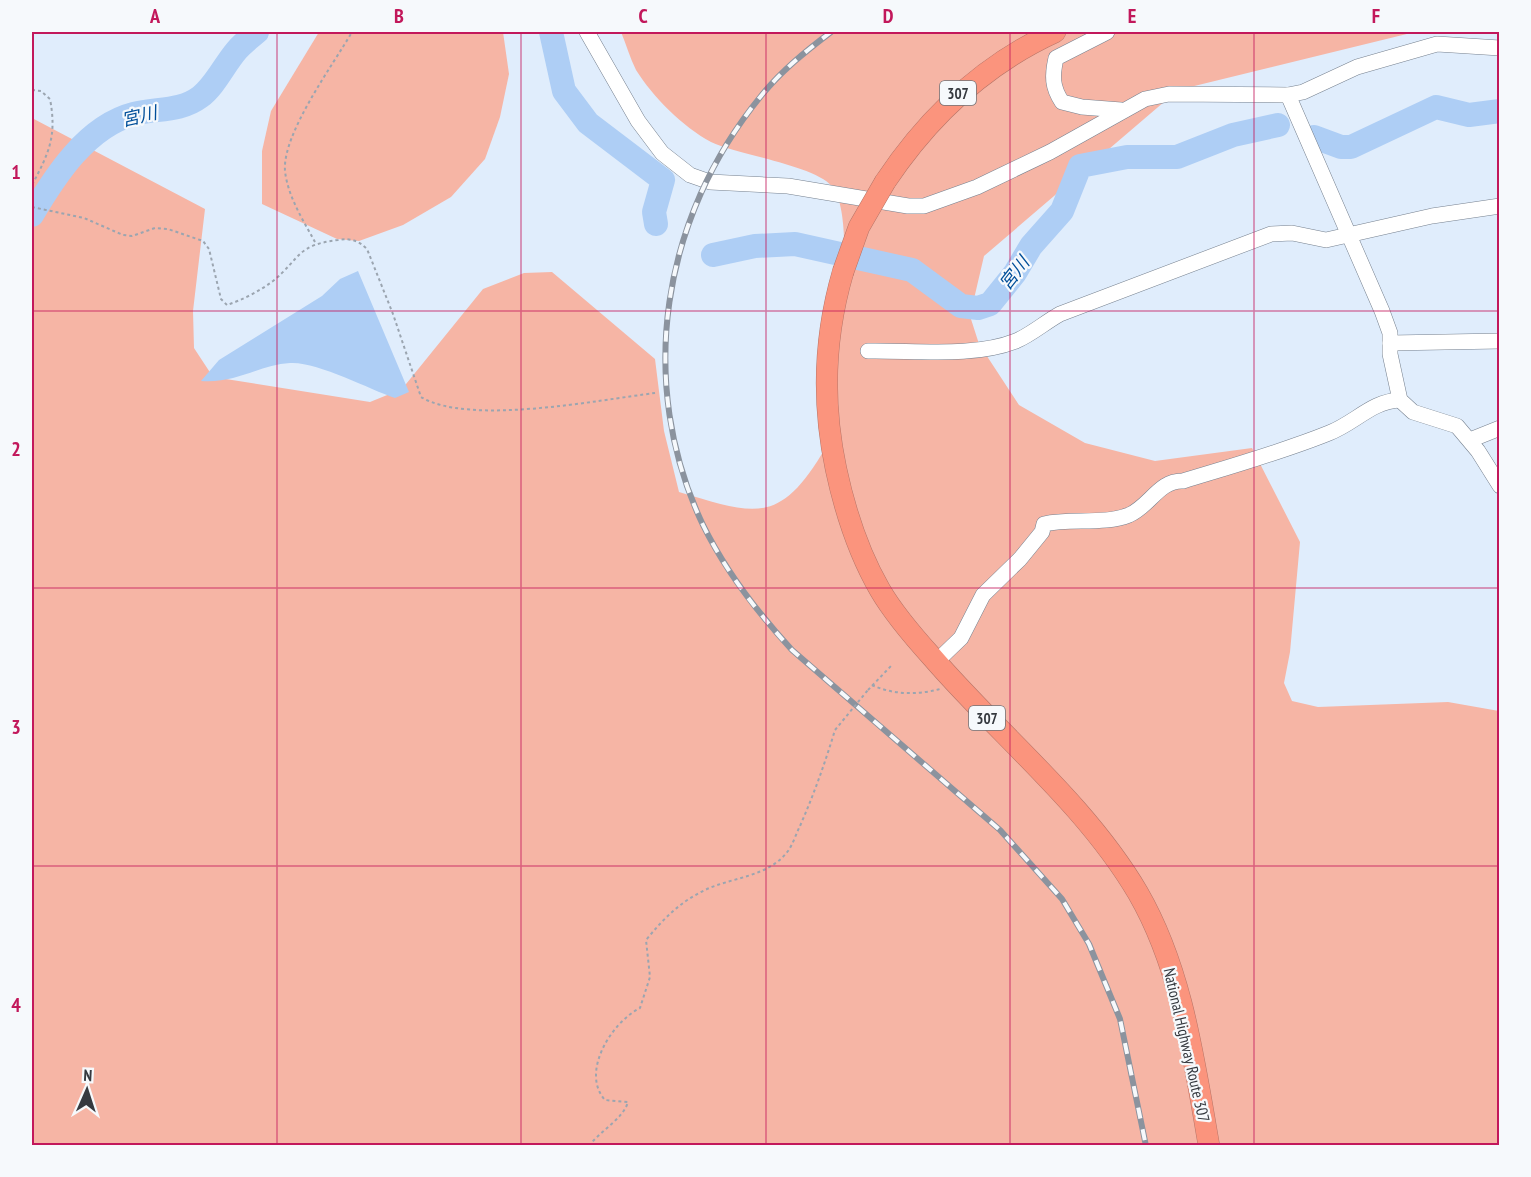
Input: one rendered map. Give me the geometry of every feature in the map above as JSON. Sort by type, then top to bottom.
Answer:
[{"type":"highway","name":"National Highway Route 307","points":[[1055,32],[1003,58],[957,94],[919,135],[885,182],[859,227],[843,272],[830,330],[826,387],[830,440],[840,490],[858,544],[881,591],[954,683],[1078,814],[1116,860],[1142,902],[1164,947],[1175,980],[1195,1066],[1209,1146]]},
{"type":"street","points":[[587,32],[604,66],[638,122],[662,153],[690,175],[710,182],[788,186],[859,200],[924,206],[977,186],[1050,152],[1121,110],[1145,99],[1169,94],[1288,95],[1303,92],[1357,67],[1437,44],[1500,48]]},
{"type":"street","points":[[1107,32],[1056,58],[1052,76],[1054,90],[1062,102],[1082,107],[1121,110]]},
{"type":"street","points":[[1288,95],[1382,311],[1400,400],[1413,412],[1457,426],[1470,440],[1500,486]]},
{"type":"street","points":[[868,351],[971,350],[1002,346],[1031,334],[1060,314],[1271,234],[1292,232],[1326,240],[1432,216],[1500,206]]},
{"type":"street","points":[[1390,344],[1500,341]]},
{"type":"street","points":[[936,662],[961,638],[983,595],[1020,559],[1042,532],[1044,524],[1129,515],[1144,506],[1168,482],[1183,481],[1278,452],[1333,432],[1378,404],[1400,400]]},
{"type":"street","points":[[1470,440],[1500,428]]},
{"type":"path","points":[[315,242],[295,206],[285,170],[289,140],[352,32]]},
{"type":"path","points":[[32,90],[40,91],[50,99],[55,123],[46,158],[32,185]]},
{"type":"path","points":[[32,207],[84,218],[123,235],[132,236],[155,228],[168,229],[203,241],[209,249],[220,299],[227,305],[272,281],[304,249],[315,242],[349,238],[367,249],[393,314],[421,397],[435,405],[485,410],[655,393]]},
{"type":"path","points":[[589,1146],[600,1131],[625,1113],[628,1102],[605,1100],[598,1093],[596,1064],[615,1030],[628,1014],[640,1008],[650,977],[646,940],[666,916],[681,903],[708,888],[774,864],[788,851],[817,787],[835,730],[891,666]]},
{"type":"path","points":[[872,685],[881,690],[924,694],[954,683]]},
{"type":"shaded area","points":[[319,32],[503,32],[509,74],[500,117],[485,159],[451,197],[403,225],[359,241],[337,239],[262,204],[262,151],[271,111]]},
{"type":"shaded area","points":[[621,32],[1415,32],[1178,90],[984,256],[970,316],[979,344],[1019,405],[1085,443],[1155,461],[1252,448],[1300,542],[1290,652],[1284,683],[1292,701],[1318,707],[1448,702],[1499,711],[1499,1145],[32,1145],[32,118],[205,209],[193,311],[194,348],[213,377],[370,402],[402,389],[483,289],[524,273],[552,272],[655,359],[664,431],[679,492],[728,506],[747,509],[764,508],[780,502],[794,491],[810,473],[826,447],[842,314],[844,239],[841,209],[834,189],[826,181],[813,174],[796,167],[723,147],[700,136],[690,128],[660,101],[643,80],[636,70]]},
{"type":"water","points":[[358,271],[409,392],[395,398],[314,366],[290,363],[279,364],[225,380],[201,381],[219,360],[322,296],[340,279]]},
{"type":"waterway","name":"宮川","points":[[32,215],[51,184],[74,154],[101,129],[134,114],[168,109],[192,102],[210,87],[237,50],[257,32]]},
{"type":"waterway","name":"宮川","points":[[551,32],[564,91],[588,123],[663,180],[654,212],[656,224]]},
{"type":"waterway","name":"宮川","points":[[1314,137],[1341,147],[1351,147],[1436,107],[1469,115],[1500,111]]},
{"type":"waterway","name":"宮川","points":[[713,255],[755,246],[795,244],[912,270],[961,306],[978,308],[990,304],[1015,273],[1031,246],[1062,211],[1080,166],[1127,157],[1177,157],[1233,135],[1278,125]]},
{"type":"railway","points":[[831,32],[777,78],[727,143],[701,194],[681,247],[669,302],[665,358],[669,415],[682,470],[712,542],[743,591],[779,636],[792,650],[1000,830],[1062,899],[1089,944],[1120,1019],[1146,1146]]}]
